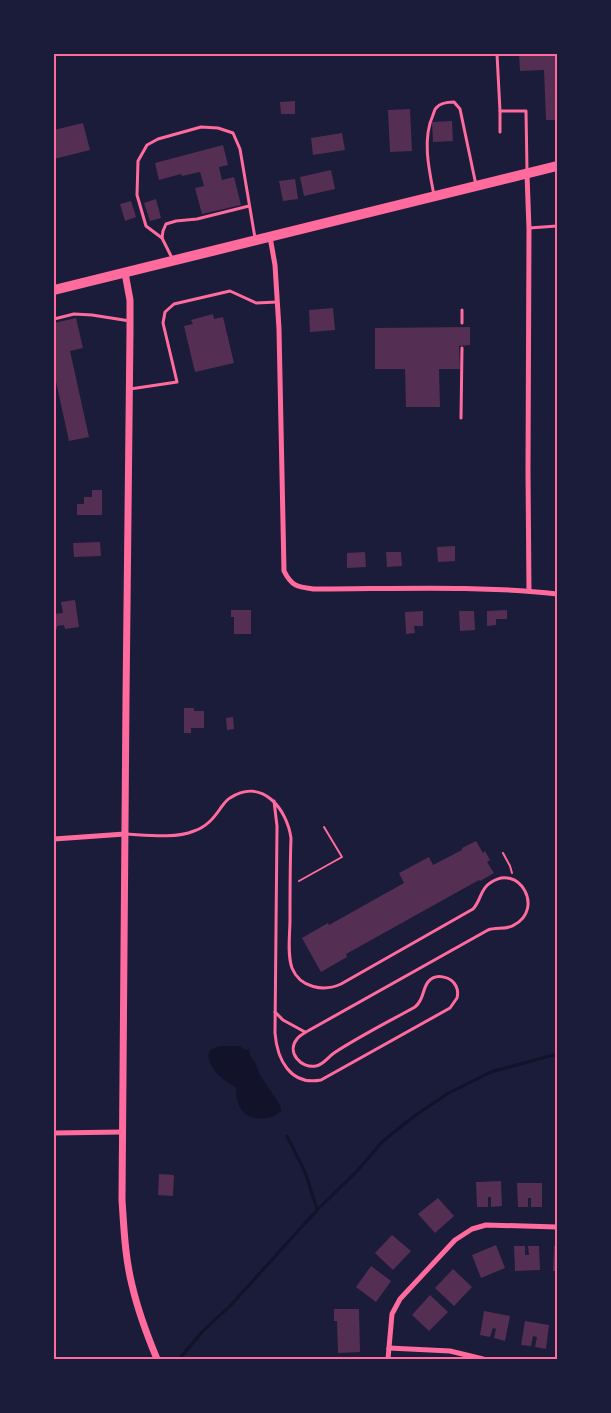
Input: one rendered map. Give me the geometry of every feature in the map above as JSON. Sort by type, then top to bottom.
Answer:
[{"type":"highway","points":[[54,290],[557,166]]},
{"type":"street","points":[[527,173],[529,228],[529,591]]},
{"type":"street","points":[[270,237],[275,265],[278,302],[284,571],[290,583],[299,587],[314,589],[448,588],[557,594]]},
{"type":"street","points":[[125,273],[130,300],[130,389],[122,1200],[127,1258],[132,1285],[138,1311],[157,1359]]},
{"type":"street","points":[[54,839],[125,834]]},
{"type":"street","points":[[54,1133],[122,1132]]},
{"type":"street","points":[[388,1359],[392,1314],[400,1298],[455,1240],[472,1229],[486,1225],[557,1227]]},
{"type":"street","points":[[389,1348],[450,1351],[483,1359]]},
{"type":"lane","points":[[497,54],[500,132]]},
{"type":"lane","points":[[435,196],[430,174],[427,137],[429,124],[436,108],[445,103],[454,102],[460,109],[476,186]]},
{"type":"lane","points":[[500,111],[526,111],[527,173]]},
{"type":"lane","points":[[174,261],[162,238],[146,226],[137,195],[138,161],[146,146],[158,139],[201,128],[218,128],[233,133],[240,149],[255,241]]},
{"type":"lane","points":[[162,238],[166,224],[176,221],[197,220],[249,206]]},
{"type":"lane","points":[[529,228],[557,226]]},
{"type":"lane","points":[[130,389],[176,382],[163,323],[165,312],[174,304],[230,291],[256,303],[278,302]]},
{"type":"lane","points":[[462,310],[462,323]]},
{"type":"lane","points":[[54,319],[74,314],[92,314],[130,321]]},
{"type":"lane","points":[[461,418],[462,348]]},
{"type":"lane","points":[[125,834],[175,835],[192,832],[210,822],[229,798],[246,792],[260,793],[268,796],[274,801],[286,818],[290,829],[290,959],[292,968],[301,980],[319,988],[327,989],[341,984],[473,909],[477,905],[484,888],[500,878],[514,880],[525,889],[528,902],[527,911],[524,917],[513,926],[488,930],[306,1032],[297,1039],[294,1051],[300,1062],[307,1066],[319,1066],[333,1053],[415,1007],[421,1001],[427,982],[431,979],[437,977],[448,978],[456,986],[457,998],[450,1008],[328,1078],[315,1082],[301,1079],[289,1071],[277,1050],[275,1012],[277,826],[274,801]]},
{"type":"lane","points":[[275,1012],[283,1020],[306,1032]]},
{"type":"path","points":[[299,881],[342,857],[324,826]]},
{"type":"path","points":[[503,853],[510,866],[514,880]]},
{"type":"shaded area","points":[[219,1046],[240,1046],[245,1050],[249,1049],[250,1056],[280,1105],[281,1111],[268,1118],[248,1116],[244,1113],[238,1104],[236,1087],[221,1077],[209,1061],[210,1050]]},
{"type":"building","points":[[519,54],[557,54],[557,120],[546,120],[544,70],[520,71]]},
{"type":"building","points":[[295,101],[295,114],[281,114],[280,102]]},
{"type":"building","points":[[410,109],[412,151],[390,152],[388,110]]},
{"type":"building","points":[[452,121],[453,141],[433,142],[432,122]]},
{"type":"building","points":[[83,123],[90,150],[54,159],[54,130]]},
{"type":"building","points":[[342,133],[345,150],[313,155],[311,138]]},
{"type":"building","points":[[223,145],[228,165],[219,167],[222,180],[234,177],[241,205],[202,214],[195,188],[204,186],[200,172],[182,176],[181,174],[159,180],[155,163]]},
{"type":"building","points":[[331,170],[335,189],[304,196],[300,177]]},
{"type":"building","points":[[295,179],[298,199],[283,201],[279,181]]},
{"type":"building","points":[[156,199],[161,218],[150,221],[144,203]]},
{"type":"building","points":[[131,201],[136,217],[125,221],[120,204]]},
{"type":"building","points":[[333,308],[335,330],[310,332],[309,310]]},
{"type":"building","points":[[213,314],[214,319],[223,317],[234,363],[195,372],[184,326],[193,324],[191,320]]},
{"type":"building","points":[[76,318],[83,348],[70,351],[89,437],[69,441],[54,377],[54,323]]},
{"type":"building","points":[[470,327],[470,345],[459,346],[460,369],[439,369],[440,407],[406,407],[405,369],[375,369],[375,328]]},
{"type":"building","points":[[92,490],[102,490],[102,515],[77,515],[77,504],[84,504],[84,497],[92,497]]},
{"type":"building","points":[[100,542],[101,556],[74,557],[73,543]]},
{"type":"building","points":[[455,546],[455,561],[438,562],[437,547]]},
{"type":"building","points":[[365,552],[366,567],[347,568],[347,553]]},
{"type":"building","points":[[386,552],[401,552],[402,566],[387,567]]},
{"type":"building","points":[[75,600],[79,627],[65,629],[64,625],[57,626],[57,629],[54,630],[54,614],[63,613],[61,602]]},
{"type":"building","points":[[231,610],[251,610],[251,634],[234,634],[234,617],[231,617]]},
{"type":"building","points":[[507,610],[507,619],[496,619],[496,625],[487,626],[487,611]]},
{"type":"building","points":[[423,611],[423,626],[414,626],[415,633],[406,634],[405,612]]},
{"type":"building","points":[[459,611],[474,611],[475,630],[460,631]]},
{"type":"building","points":[[184,708],[204,711],[204,728],[191,728],[191,733],[184,733]]},
{"type":"building","points":[[233,717],[234,729],[227,730],[226,718]]},
{"type":"building","points":[[476,841],[483,853],[485,851],[490,860],[487,862],[494,873],[346,954],[347,957],[321,972],[302,938],[404,883],[399,873],[429,857],[433,865]]},
{"type":"building","points":[[159,1174],[174,1175],[173,1196],[158,1195]]},
{"type":"building","points":[[501,1181],[502,1206],[491,1207],[491,1197],[488,1197],[488,1207],[477,1207],[476,1182]]},
{"type":"building","points":[[517,1183],[542,1183],[542,1207],[531,1207],[531,1198],[528,1198],[528,1207],[518,1207]]},
{"type":"building","points":[[438,1198],[454,1216],[435,1233],[418,1214]]},
{"type":"building","points":[[392,1235],[411,1251],[393,1270],[375,1253]]},
{"type":"building","points":[[496,1245],[505,1268],[481,1278],[472,1255]]},
{"type":"building","points":[[514,1246],[525,1246],[525,1255],[529,1255],[528,1246],[539,1246],[540,1270],[515,1271]]},
{"type":"building","points":[[554,1246],[557,1246],[557,1271],[553,1271]]},
{"type":"building","points":[[371,1266],[391,1281],[376,1302],[356,1287]]},
{"type":"building","points":[[453,1269],[472,1287],[454,1306],[435,1288]]},
{"type":"building","points":[[430,1295],[448,1312],[429,1331],[412,1315]]},
{"type":"building","points":[[334,1309],[359,1309],[360,1352],[338,1353],[337,1321],[334,1321]]},
{"type":"building","points":[[484,1311],[510,1316],[505,1341],[494,1338],[496,1329],[493,1328],[490,1337],[480,1335]]},
{"type":"building","points":[[525,1321],[549,1325],[546,1349],[535,1347],[537,1337],[533,1336],[531,1346],[521,1345]]},
{"type":"waterway","points":[[179,1359],[203,1331],[231,1305],[317,1210],[357,1171],[383,1141],[413,1117],[447,1094],[491,1072],[557,1054]]},
{"type":"waterway","points":[[287,1136],[305,1172],[317,1209]]}]
